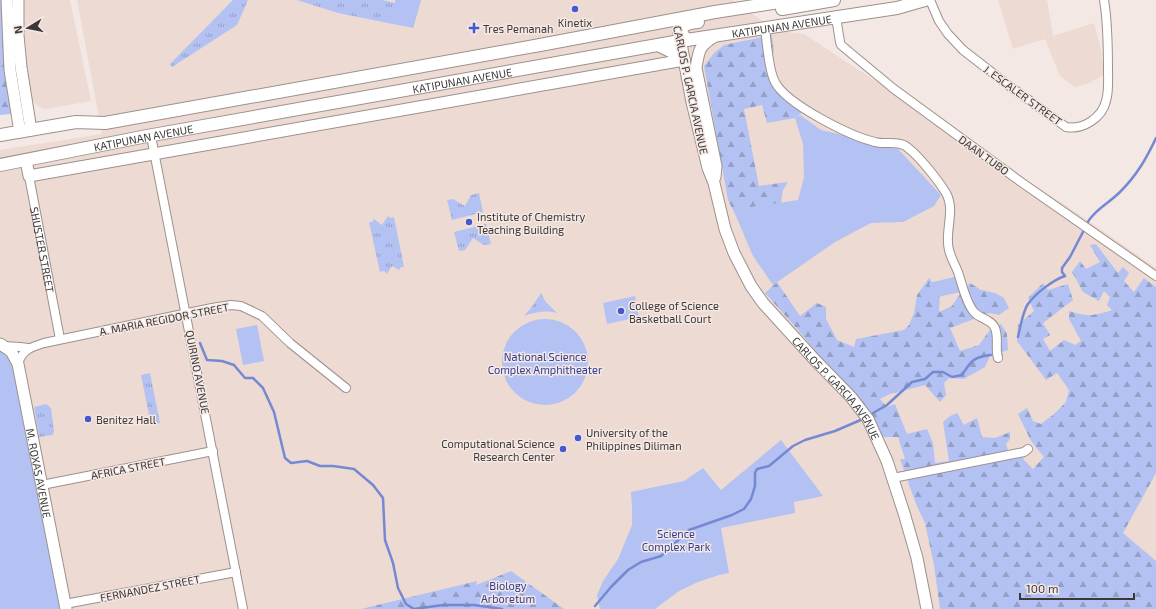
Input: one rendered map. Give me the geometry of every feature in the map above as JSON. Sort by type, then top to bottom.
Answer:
[{"type":"main road","name":"KATIPUNAN AVENUE","points":[[0,135],[76,122],[104,124],[540,45],[765,2],[793,0]]},
{"type":"main road","points":[[684,41],[682,29],[683,26],[688,23],[834,0]]},
{"type":"main road","name":"KATIPUNAN AVENUE","points":[[0,165],[344,101],[684,41],[897,8],[925,0]]},
{"type":"main road","points":[[540,45],[542,66]]},
{"type":"main road","points":[[658,46],[672,52],[684,60]]},
{"type":"main road","points":[[342,81],[344,101]]},
{"type":"street","points":[[7,0],[10,70],[26,131]]},
{"type":"street","points":[[18,0],[18,35],[26,131]]},
{"type":"street","name":"J. ESCALER STREET","points":[[930,0],[939,21],[948,34],[963,50],[1066,127],[1072,128],[1084,125],[1096,118],[1104,108],[1106,102],[1108,84],[1108,50],[1104,0]]},
{"type":"street","name":"DAAN TUBO","points":[[836,17],[841,45],[894,89],[1055,207],[1156,276]]},
{"type":"street","name":"CARLOS P. GARCIA AVENUE","points":[[676,19],[684,41],[684,60],[692,102],[708,168],[714,183],[725,229],[734,253],[750,286],[774,315],[859,407],[868,419],[880,443],[893,478],[917,558],[927,609]]},
{"type":"street","points":[[765,28],[775,82],[787,96],[821,119],[857,137],[874,142],[907,146],[927,168],[946,194],[949,202],[950,214],[946,240],[949,252],[958,272],[964,292],[974,312],[989,320],[994,326],[998,337],[996,352],[998,358]]},
{"type":"street","name":"CARLOS P. GARCIA AVENUE","points":[[714,183],[716,166],[696,68],[698,54],[703,44],[715,36]]},
{"type":"street","name":"KATIPUNAN AVENUE","points":[[29,176],[155,155],[684,60]]},
{"type":"street","name":"QUIRINO AVENUE","points":[[151,136],[243,609]]},
{"type":"street","name":"SHUSTER STREET","points":[[26,160],[60,339]]},
{"type":"street","name":"A. MARIA REGIDOR STREET","points":[[2,345],[28,348],[60,339],[186,313],[231,305],[241,306],[262,316],[313,362],[346,388]]},
{"type":"street","name":"M. ROXAS AVENUE","points":[[2,345],[11,351],[18,364],[65,606]]},
{"type":"street","points":[[18,364],[28,348]]},
{"type":"street","points":[[893,478],[988,460],[1028,450]]},
{"type":"street","name":"AFRICA STREET","points":[[42,485],[213,451]]},
{"type":"street","name":"FERNANDEZ STREET","points":[[65,606],[236,572]]},
{"type":"shaded area","points":[[23,0],[70,0],[91,101],[45,109],[39,107],[33,101],[26,67]]},
{"type":"shaded area","name":"University of the Philippines Diliman","points":[[77,0],[732,0],[777,31],[804,34],[1080,215],[1156,268],[1156,609],[0,609],[0,150],[102,134]]},
{"type":"shaded area","points":[[998,0],[1047,0],[1053,36],[1094,23],[1101,49],[1104,75],[1087,84],[1075,87],[1060,76],[1045,39],[1013,49]]},
{"type":"green space","points":[[0,0],[4,0],[15,111],[10,114],[0,115]]},
{"type":"green space","points":[[233,0],[248,0],[237,25],[172,67],[170,64]]},
{"type":"green space","points":[[297,0],[382,0],[395,3],[395,0],[421,0],[413,28],[338,13]]},
{"type":"green space","points":[[396,0],[421,0],[413,28],[392,20]]},
{"type":"green space","points":[[772,35],[774,52],[766,57],[772,85],[787,93],[804,111],[795,118],[767,123],[762,105],[744,109],[759,186],[788,182],[783,190],[781,203],[745,208],[735,214],[728,200],[704,66],[714,53],[724,45]]},
{"type":"green space","points":[[800,115],[821,130],[843,135],[872,145],[898,149],[941,195],[934,206],[903,222],[871,223],[835,242],[773,285],[753,256],[735,214],[745,208],[798,200],[804,177],[803,144],[795,118]]},
{"type":"green space","points":[[479,193],[483,212],[452,220],[447,200],[453,199],[465,206],[471,195]]},
{"type":"green space","points":[[388,216],[390,218],[394,217],[404,267],[401,267],[399,270],[392,266],[387,274],[384,271],[380,272],[369,222],[372,222],[374,219],[382,225]]},
{"type":"green space","points":[[486,224],[491,244],[484,245],[473,238],[465,250],[459,251],[454,232]]},
{"type":"green space","points":[[1096,244],[1118,273],[1123,267],[1129,273],[1124,281],[1134,292],[1144,278],[1156,287],[1156,473],[1123,533],[1156,561],[1156,609],[940,609],[934,565],[925,523],[916,504],[900,459],[905,459],[898,437],[883,437],[857,395],[834,373],[765,293],[777,282],[800,316],[817,303],[826,307],[826,319],[837,340],[854,347],[856,339],[904,330],[909,325],[914,313],[917,295],[929,278],[940,293],[939,312],[952,306],[961,292],[970,283],[981,290],[995,293],[1004,298],[1009,308],[999,315],[990,313],[950,328],[960,351],[979,345],[989,331],[1001,324],[1007,334],[1008,350],[990,356],[985,367],[964,379],[949,378],[944,383],[946,395],[940,402],[925,385],[890,394],[880,399],[887,407],[895,404],[907,434],[927,429],[933,443],[935,463],[949,461],[943,422],[950,416],[957,413],[964,425],[977,418],[982,437],[995,438],[1010,432],[1010,439],[1006,444],[1011,459],[1022,455],[1024,460],[1033,469],[1044,457],[1031,441],[1018,414],[1027,408],[1033,421],[1041,424],[1066,402],[1069,390],[1057,373],[1046,380],[1017,341],[1018,325],[1034,311],[1028,298],[1043,283],[1048,290],[1068,284],[1073,300],[1043,323],[1050,335],[1043,339],[1050,351],[1064,340],[1075,345],[1081,341],[1069,319],[1069,311],[1090,315],[1100,314],[1112,310],[1107,305],[1110,297],[1104,291],[1099,301],[1083,292],[1072,272],[1080,261],[1086,269],[1100,262],[1090,245]]},
{"type":"green space","points":[[958,276],[961,292],[932,298],[929,283]]},
{"type":"green space","points":[[541,293],[545,301],[557,313],[540,312],[524,316],[531,308]]},
{"type":"green space","name":"College of Science Basketball Court","points":[[635,296],[639,317],[607,324],[603,303]]},
{"type":"green space","name":"National Science Complex Amphitheater","points":[[545,319],[561,322],[569,326],[581,338],[585,346],[588,362],[585,378],[581,386],[569,398],[561,402],[545,405],[529,402],[521,398],[509,386],[505,378],[502,362],[505,346],[509,338],[521,326],[529,322]]},
{"type":"green space","points":[[257,325],[264,361],[243,365],[236,329]]},
{"type":"green space","points":[[0,350],[8,358],[13,369],[60,609],[0,609]]},
{"type":"green space","points":[[150,373],[160,423],[151,425],[141,375]]},
{"type":"green space","points":[[46,404],[51,408],[54,432],[52,435],[39,437],[34,407]]},
{"type":"green space","name":"Science Complex Park","points":[[781,440],[823,496],[794,502],[795,513],[721,528],[729,573],[698,582],[679,591],[655,609],[600,609],[597,595],[603,581],[618,559],[632,525],[631,492],[684,481],[703,468],[721,490]]},
{"type":"green space","name":"Biology Arboretum","points":[[511,571],[564,609],[361,609],[477,581],[476,585]]},
{"type":"waterway","points":[[1086,225],[1093,215],[1116,196],[1136,173],[1145,160],[1156,138]]},
{"type":"waterway","points":[[1018,337],[1026,307],[1045,287],[1065,276],[1062,272],[1062,268],[1070,257],[1084,230]]},
{"type":"waterway","points":[[200,343],[207,360],[222,361],[234,365],[245,378],[253,378],[263,388],[274,412],[285,458],[291,463],[307,461],[320,466],[354,469],[373,485],[383,498],[385,540],[393,563],[398,588],[406,604],[414,609],[443,605],[474,605],[502,609]]},
{"type":"waterway","points":[[873,413],[887,405],[912,382],[925,379],[933,372],[943,372],[952,377],[962,375],[973,360],[991,355]]},
{"type":"waterway","points":[[595,606],[628,570],[641,562],[661,556],[689,530],[732,515],[744,509],[751,499],[755,486],[755,473],[757,469],[769,466],[793,446],[805,440],[835,431],[863,419]]},
{"type":"place","name":"Kinetix","points":[[575,9]]},
{"type":"place","name":"Tres Pemanah","points":[[474,28]]},
{"type":"place","name":"Institute of Chemistry Teaching Building","points":[[469,222]]},
{"type":"place","name":"College of Science Basketball Court","points":[[621,311]]},
{"type":"place","name":"Benitez Hall","points":[[88,419]]},
{"type":"place","name":"University of the Philippines Diliman","points":[[578,438]]},
{"type":"place","name":"Computational Science Research Center","points":[[563,449]]}]
